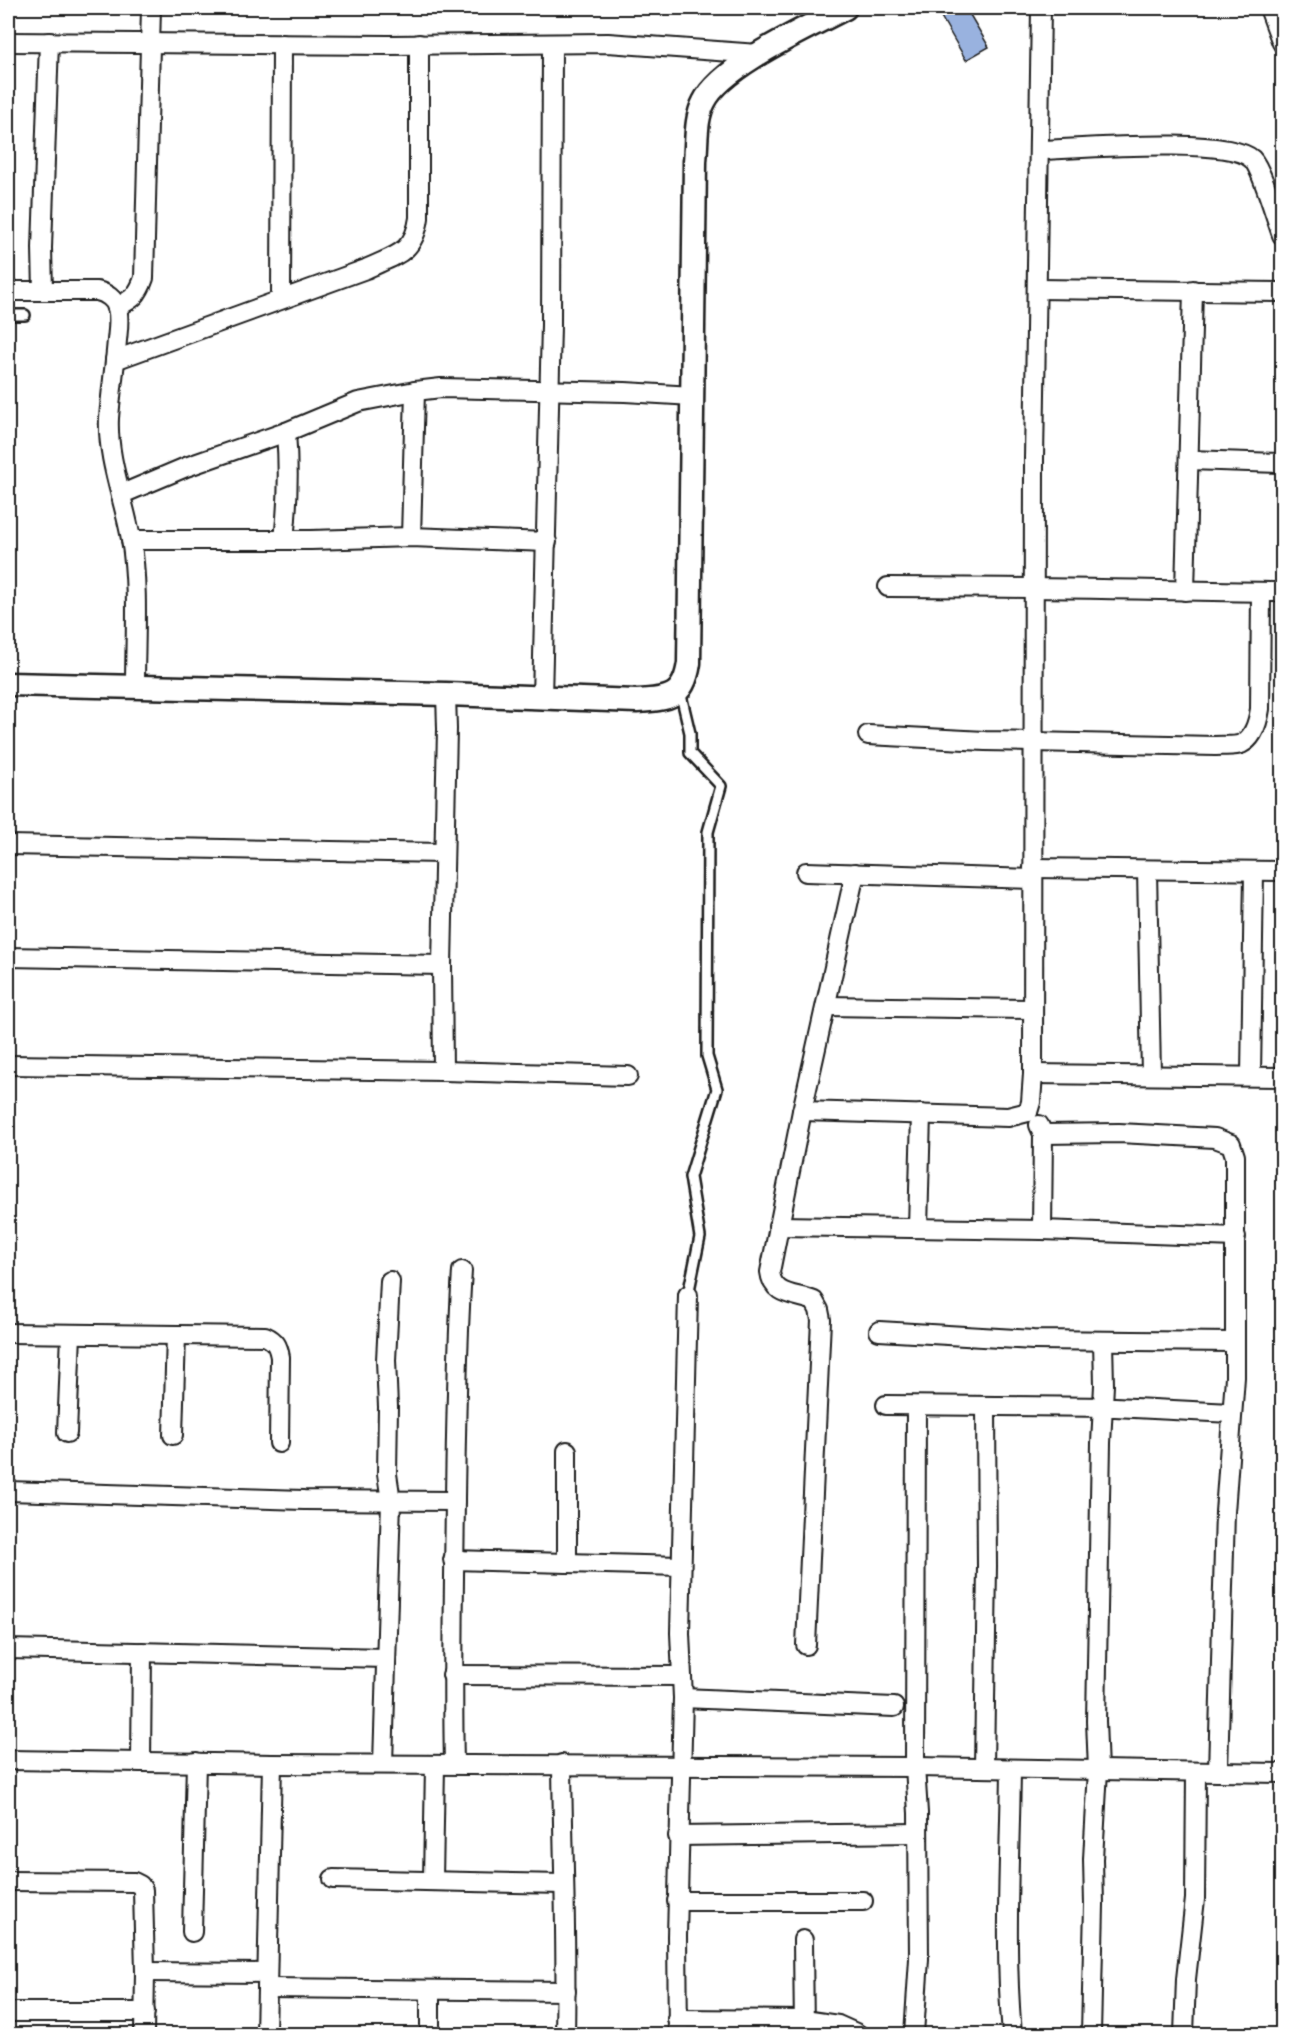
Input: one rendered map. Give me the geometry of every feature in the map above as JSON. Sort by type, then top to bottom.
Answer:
[{"type":"street","points":[[117,307],[130,301],[139,292],[144,278],[151,8]]},
{"type":"street","points":[[8,684],[446,694],[637,701],[663,700],[680,691],[687,680],[689,663],[695,161],[703,102],[717,83],[758,54],[845,8]]},
{"type":"street","points":[[1028,1112],[1033,1074],[1034,587],[1041,8]]},
{"type":"street","points":[[1269,8],[1282,43]]},
{"type":"street","points":[[8,42],[608,43],[758,54]]},
{"type":"street","points":[[42,291],[50,42]]},
{"type":"street","points":[[281,298],[282,44]]},
{"type":"street","points":[[115,360],[366,269],[404,250],[414,240],[419,218],[419,44]]},
{"type":"street","points":[[542,698],[547,542],[552,44]]},
{"type":"street","points":[[1039,150],[1168,146],[1212,146],[1236,150],[1252,159],[1282,235]]},
{"type":"street","points":[[1037,289],[1282,292]]},
{"type":"street","points":[[8,291],[104,293],[117,307],[118,325],[110,436],[116,475],[131,540],[135,596],[135,686]]},
{"type":"street","points":[[1185,591],[1193,291]]},
{"type":"street","points":[[122,494],[186,467],[286,432],[358,402],[415,391],[441,388],[626,392],[693,396]]},
{"type":"street","points":[[411,537],[415,391]]},
{"type":"street","points":[[284,540],[288,508],[286,432]]},
{"type":"street","points":[[1189,460],[1282,463]]},
{"type":"street","points":[[131,540],[411,537],[547,542]]},
{"type":"street","points":[[888,587],[1034,587],[1282,592]]},
{"type":"street","points":[[868,735],[985,741],[1215,746],[1240,744],[1250,737],[1258,724],[1260,710],[1261,592]]},
{"type":"street","points":[[443,1071],[442,965],[446,694]]},
{"type":"street","points":[[8,845],[444,853]]},
{"type":"street","points":[[1147,870],[1151,1074]]},
{"type":"street","points":[[806,872],[1033,873],[1147,870],[1282,872]]},
{"type":"street","points":[[1251,1076],[1254,871]]},
{"type":"street","points":[[806,1645],[821,1320],[814,1301],[778,1290],[771,1283],[770,1272],[802,1111],[855,873]]},
{"type":"street","points":[[8,957],[442,965]]},
{"type":"street","points":[[826,1006],[1033,1009]]},
{"type":"street","points":[[8,1065],[628,1076]]},
{"type":"street","points":[[1033,1074],[1282,1077]]},
{"type":"street","points":[[802,1111],[1008,1117],[1028,1112]]},
{"type":"street","points":[[1028,1112],[1040,1126],[1043,1134],[1042,1230]]},
{"type":"street","points":[[918,1228],[921,1114]]},
{"type":"street","points":[[1043,1134],[1119,1134],[1224,1139],[1231,1144],[1235,1156],[1234,1377],[1225,1512],[1218,1772]]},
{"type":"street","points":[[778,1226],[1042,1230],[1236,1237]]},
{"type":"street","points":[[454,1764],[453,1560],[457,1344],[462,1270]]},
{"type":"street","points":[[383,1764],[391,1501],[387,1474],[386,1360],[390,1281]]},
{"type":"street","points":[[688,1295],[681,1566],[680,1676],[683,1698],[678,1836],[677,2027],[838,2025],[858,2034]]},
{"type":"street","points":[[879,1331],[1033,1340],[1234,1342]]},
{"type":"street","points":[[8,1333],[265,1336],[278,1346],[280,1358],[279,1443]]},
{"type":"street","points":[[67,1433],[71,1334]]},
{"type":"street","points":[[173,1434],[176,1335]]},
{"type":"street","points":[[1091,2034],[1093,1858],[1098,1770],[1096,1721],[1104,1385],[1103,1341]]},
{"type":"street","points":[[886,1405],[1102,1407],[1231,1413]]},
{"type":"street","points":[[915,2034],[919,1959],[915,1767],[916,1406]]},
{"type":"street","points":[[984,1768],[987,1578],[986,1406]]},
{"type":"street","points":[[567,1451],[567,1563]]},
{"type":"street","points":[[8,1491],[455,1501]]},
{"type":"street","points":[[453,1560],[681,1566]]},
{"type":"street","points":[[8,1649],[386,1658]]},
{"type":"street","points":[[141,1762],[142,1652]]},
{"type":"street","points":[[452,1675],[680,1676]]},
{"type":"street","points":[[683,1698],[894,1707]]},
{"type":"street","points":[[8,1760],[272,1764],[915,1767],[1282,1773]]},
{"type":"street","points":[[192,1932],[196,1762]]},
{"type":"street","points":[[266,2034],[272,1764]]},
{"type":"street","points":[[562,1764],[565,2034]]},
{"type":"street","points":[[433,1880],[435,1765]]},
{"type":"street","points":[[1011,1769],[1008,1947],[1012,2034]]},
{"type":"street","points":[[1184,2034],[1186,1980],[1195,1899],[1196,1772]]},
{"type":"street","points":[[678,1836],[918,1833]]},
{"type":"street","points":[[333,1879],[563,1884]]},
{"type":"street","points":[[8,1881],[134,1882],[140,1885],[143,1890],[144,2034]]},
{"type":"street","points":[[677,1901],[863,1901]]},
{"type":"street","points":[[803,1940],[804,2027]]},
{"type":"street","points":[[145,1972],[430,1991],[566,1991]]},
{"type":"street","points":[[430,1991],[430,2034]]},
{"type":"street","points":[[8,2012],[145,2012]]},
{"type":"lane","points":[[8,315],[26,315]]},
{"type":"lane","points":[[680,691],[690,733],[690,753],[721,786],[708,832],[707,1056],[717,1089],[690,1177],[700,1237],[688,1295]]},
{"type":"building","points":[[936,8],[966,8],[989,47],[966,60]]}]
